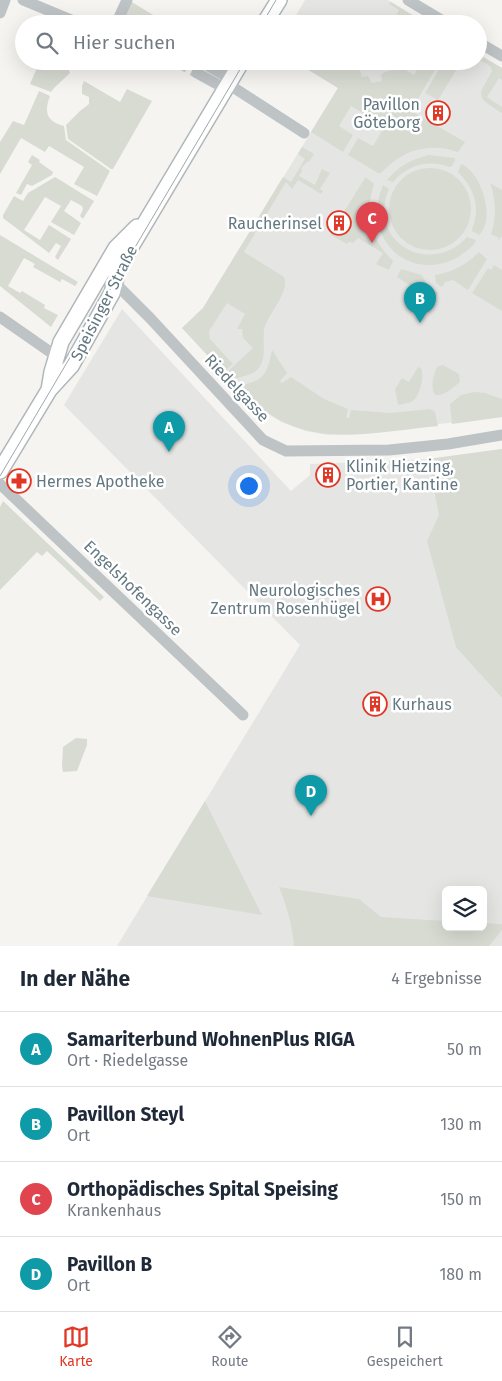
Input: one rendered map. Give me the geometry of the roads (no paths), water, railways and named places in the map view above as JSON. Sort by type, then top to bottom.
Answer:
[{"type":"main road","points":[[270,15],[279,0]]},
{"type":"main road","name":"Speisinger Straße","points":[[0,471],[49,390],[72,366],[112,293],[118,270],[237,70]]},
{"type":"main road","name":"Speisinger Straße","points":[[49,390],[61,342],[116,248],[152,211]]},
{"type":"street","points":[[0,12],[5,0]]},
{"type":"street","points":[[24,0],[60,15]]},
{"type":"street","points":[[120,15],[127,0]]},
{"type":"street","points":[[408,0],[433,15]]},
{"type":"street","points":[[487,47],[502,56]]},
{"type":"street","points":[[204,70],[304,133]]},
{"type":"street","name":"Riedelgasse","points":[[103,271],[263,440],[286,451],[389,450],[448,444],[502,435]]},
{"type":"street","points":[[1,318],[56,356]]},
{"type":"street","name":"Engelshofengasse","points":[[0,484],[243,715]]},
{"type":"tunnel","points":[[192,70],[197,73]]},
{"type":"tram line","points":[[267,15],[276,0]]},
{"type":"tram line","points":[[0,476],[240,70]]},
{"type":"place","name":"Pavillon Göteborg","points":[[438,113]]},
{"type":"place","name":"Raucherinsel","points":[[339,223]]},
{"type":"place","name":"Orthopädisches Spital Speising","points":[[372,243]]},
{"type":"place","name":"Pavillon Steyl","points":[[420,323]]},
{"type":"place","name":"Samariterbund WohnenPlus RIGA","points":[[169,452]]},
{"type":"place","name":"Klinik Hietzing, Portier, Kantine","points":[[328,475]]},
{"type":"place","name":"Hermes Apotheke","points":[[19,481]]},
{"type":"place","name":"Neurologisches Zentrum Rosenhügel","points":[[378,599]]},
{"type":"place","name":"Kurhaus","points":[[375,704]]},
{"type":"place","name":"Pavillon B","points":[[311,816]]}]
